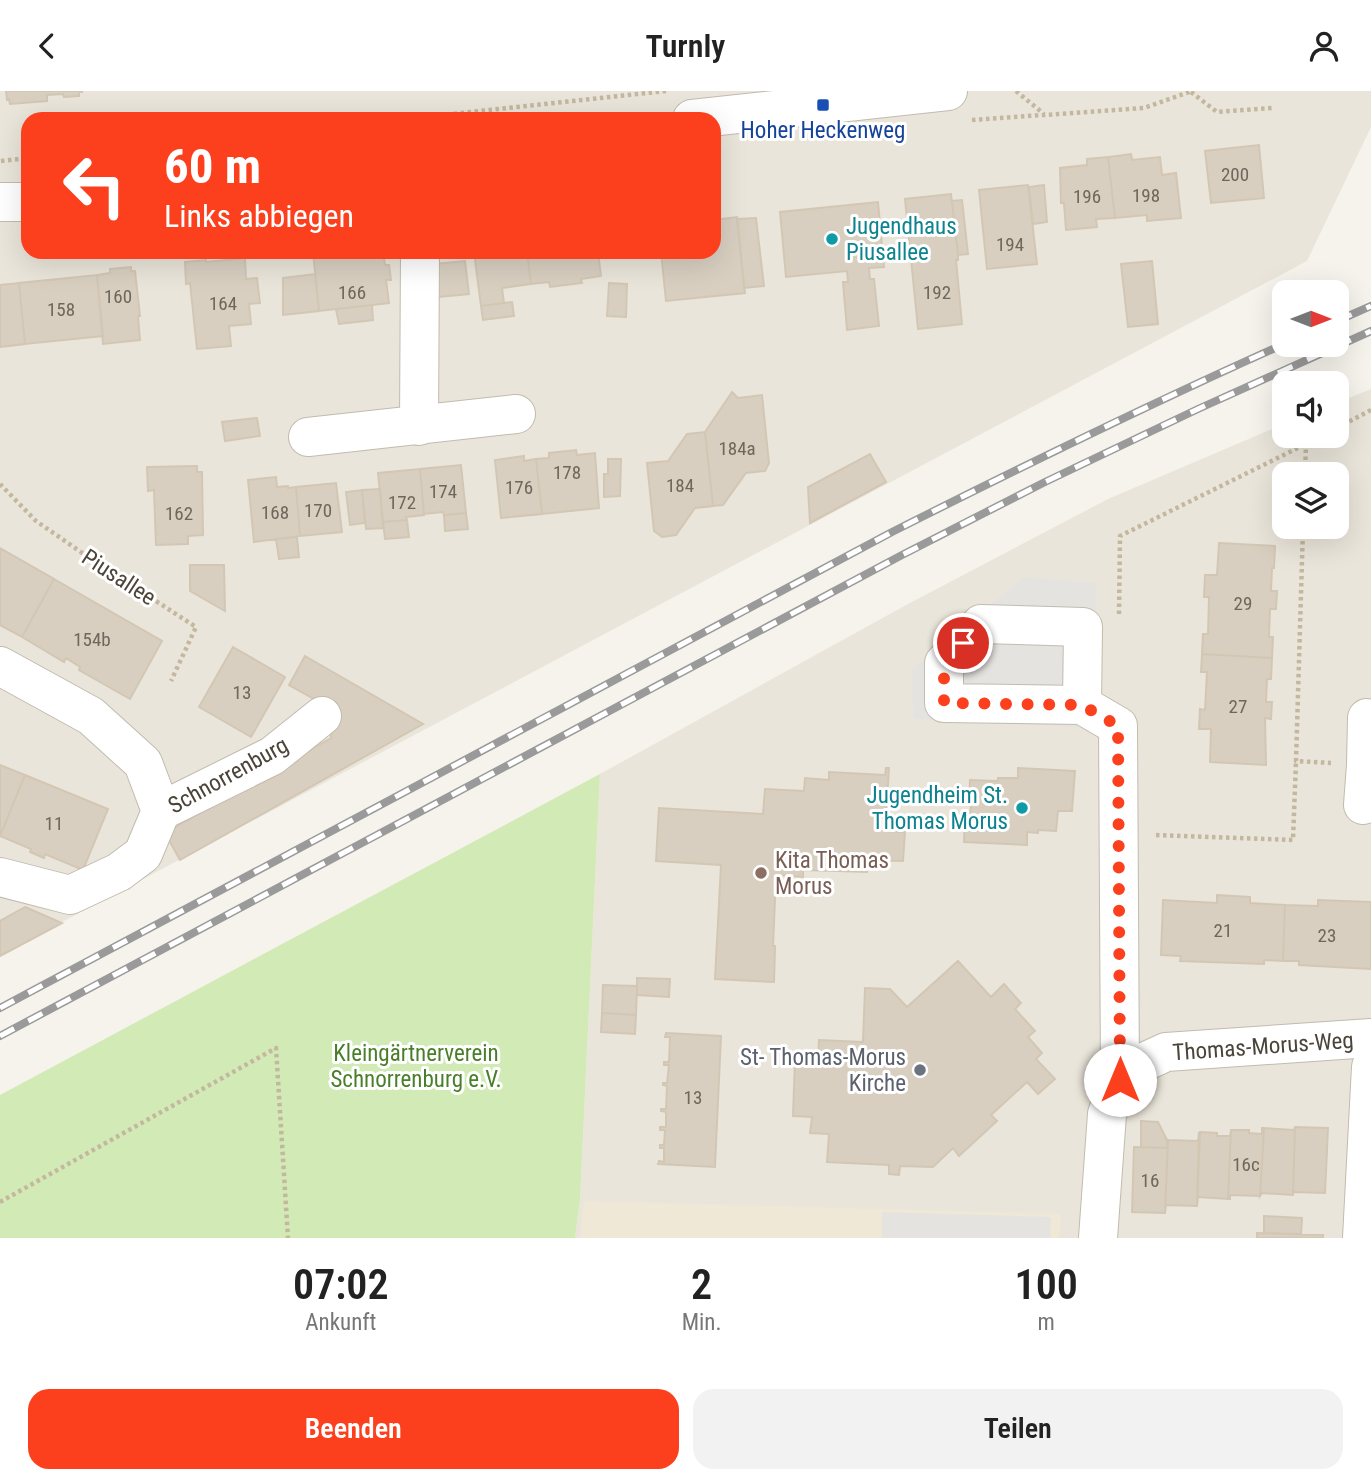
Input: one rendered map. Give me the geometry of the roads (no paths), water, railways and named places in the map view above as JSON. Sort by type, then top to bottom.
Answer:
[{"type":"street","points":[[721,116],[948,91]]},
{"type":"street","points":[[0,202],[21,202]]},
{"type":"street","points":[[419,426],[420,259]]},
{"type":"street","points":[[308,437],[516,414]]},
{"type":"street","points":[[0,666],[91,716],[144,763],[161,811]]},
{"type":"street","points":[[1082,705],[1118,726],[1120,1080],[1107,1114],[1098,1238]]},
{"type":"street","name":"Schnorrenburg","points":[[0,877],[70,895],[119,872],[143,854],[161,811],[272,756],[322,716]]},
{"type":"street","points":[[1363,805],[1369,765],[1367,718]]},
{"type":"street","name":"Thomas-Morus-Weg","points":[[1120,1080],[1142,1063],[1166,1052],[1371,1038]]},
{"type":"street","name":"Thomas-Morus-Weg","points":[[1362,1238],[1371,1067]]},
{"type":"railway","points":[[1349,316],[1371,306]]},
{"type":"railway","points":[[0,1036],[902,555],[1045,482],[1371,331]]},
{"type":"railway","points":[[0,1008],[892,532],[1272,349]]},
{"type":"place","name":"Hoher Heckenweg","points":[[823,105]]},
{"type":"place","name":"Jugendhaus Piusallee","points":[[832,239]]},
{"type":"place","name":"Jugendheim St. Thomas Morus","points":[[1022,808]]},
{"type":"place","name":"Kita Thomas Morus","points":[[761,873]]},
{"type":"place","name":"St- Thomas-Morus Kirche","points":[[920,1070]]},
{"type":"park label","name":"Kleingärtnerverein Schnorrenburg e.V.","points":[[416,1066]]}]
